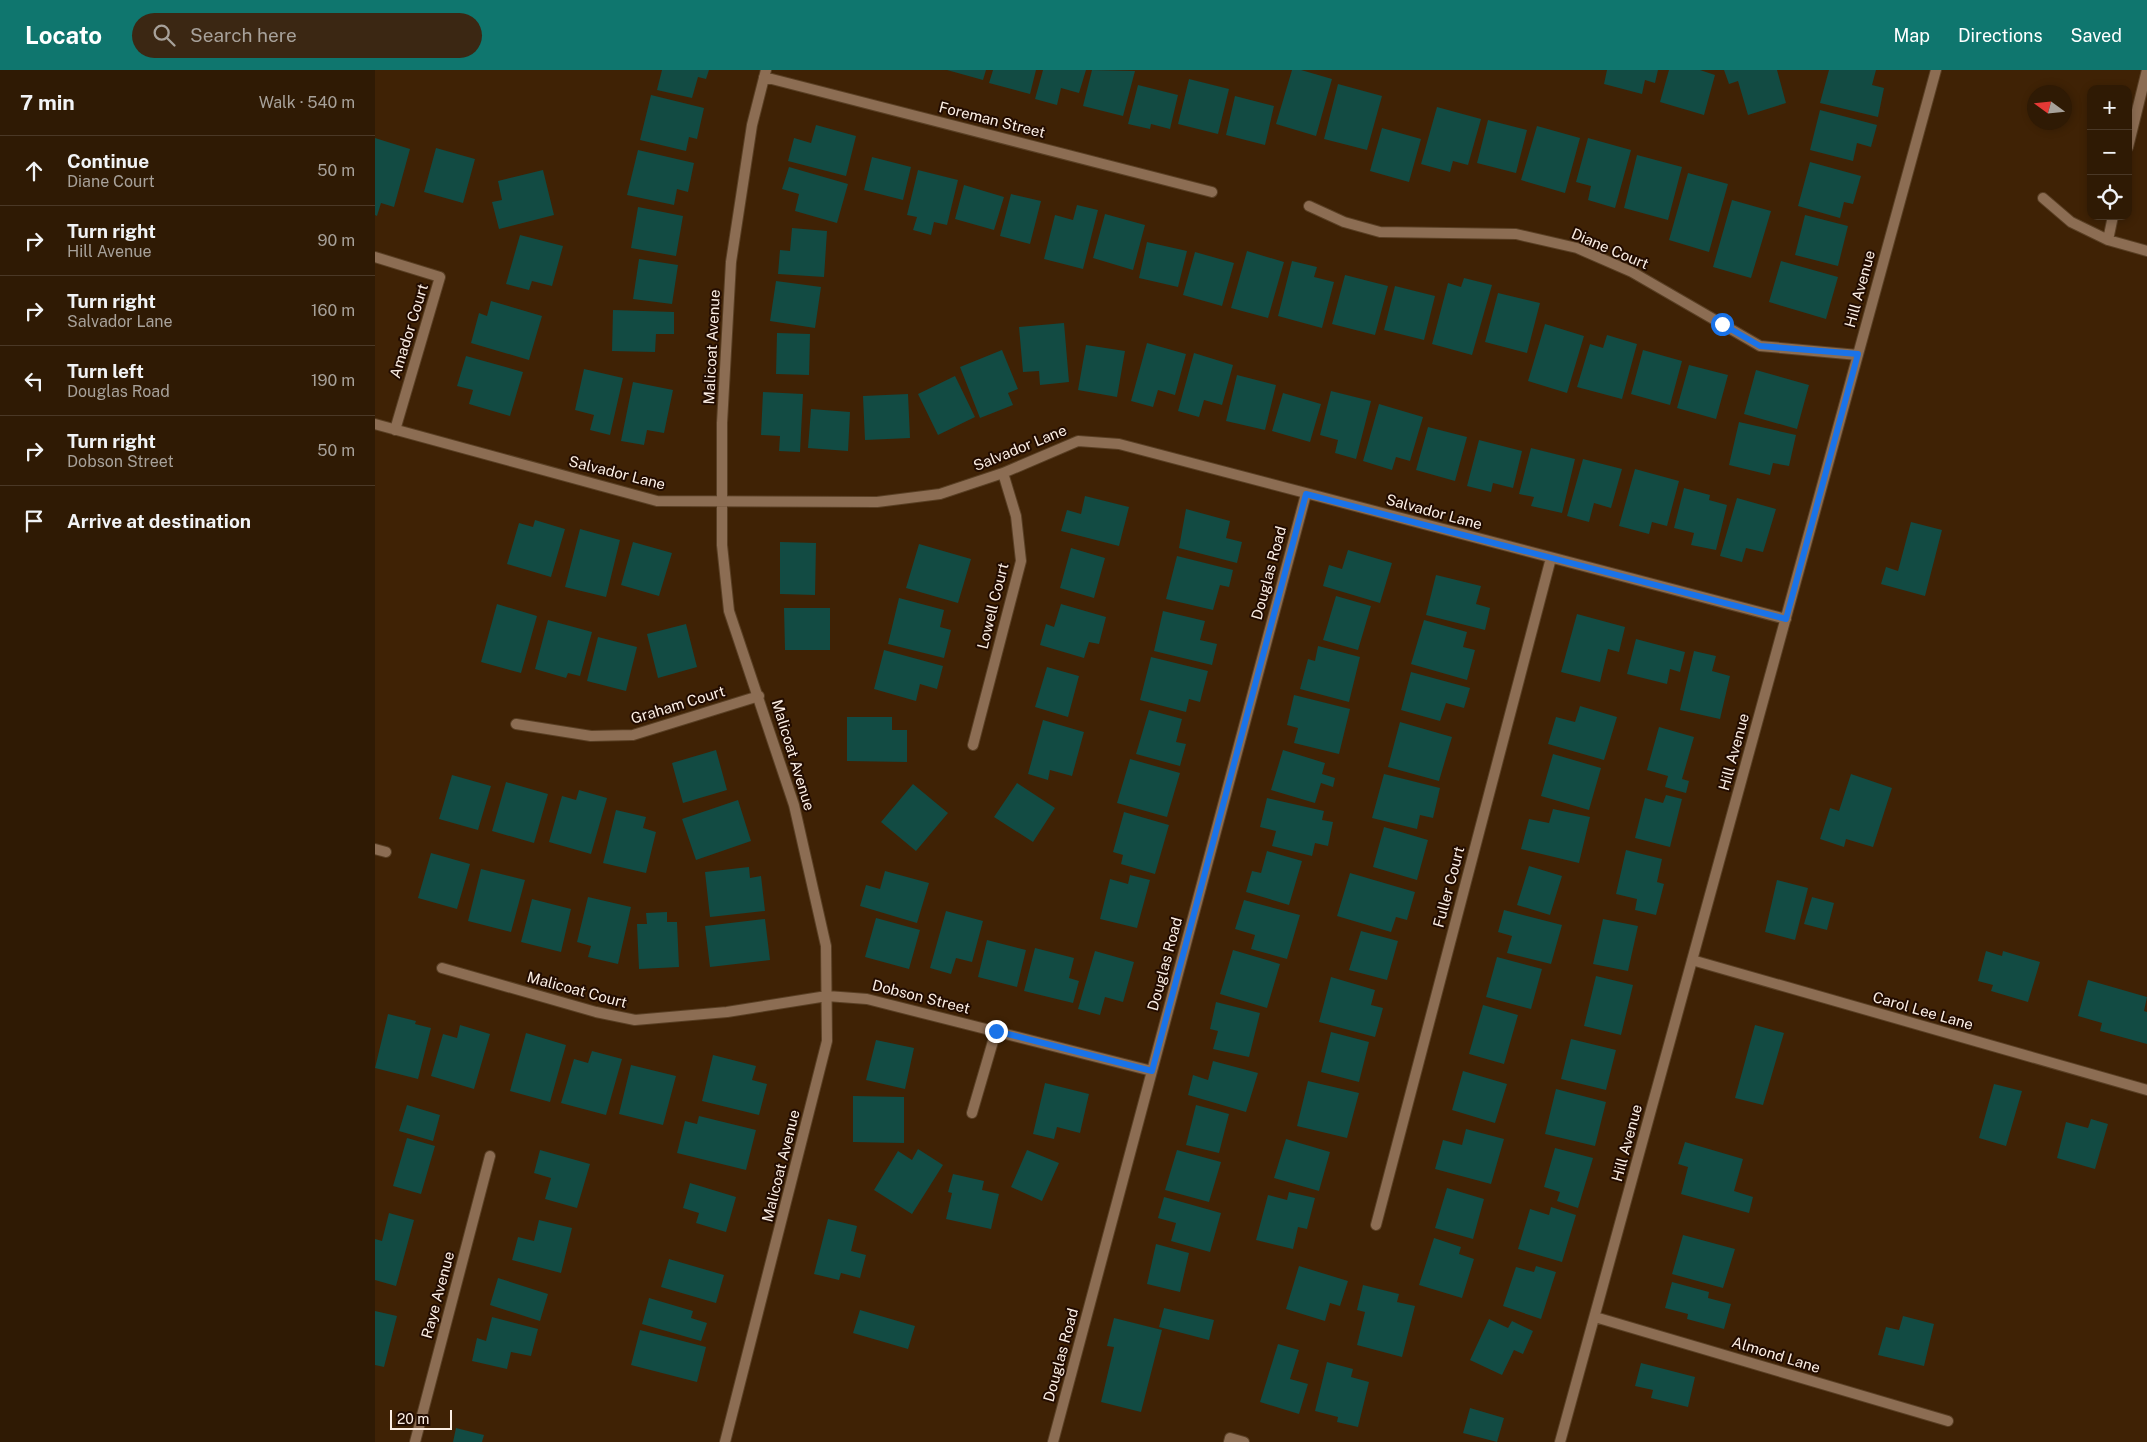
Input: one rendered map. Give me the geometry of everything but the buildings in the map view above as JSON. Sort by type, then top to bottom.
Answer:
[{"type":"street","name":"Hill Avenue","points":[[1560,1442],[1936,70]]},
{"type":"street","points":[[2132,131],[2147,70]]},
{"type":"street","name":"Foreman Street","points":[[765,73],[1212,192]]},
{"type":"street","name":"Malicoat Avenue","points":[[725,1442],[827,1041],[826,946],[822,927],[794,805],[729,611],[722,545],[722,423],[731,262],[752,125],[765,73]]},
{"type":"street","points":[[2043,198],[2071,222],[2108,240],[2147,251]]},
{"type":"street","name":"Diane Court","points":[[1309,206],[1344,222],[1380,232],[1516,234],[1577,248],[1632,272],[1760,346],[1858,354]]},
{"type":"street","points":[[2108,240],[2112,220]]},
{"type":"street","name":"Amador Court","points":[[375,257],[441,277],[395,430]]},
{"type":"street","name":"Salvador Lane","points":[[375,424],[657,501],[877,502],[940,494],[1003,473],[1078,441],[1119,444],[1786,619]]},
{"type":"street","name":"Lowell Court","points":[[973,745],[1021,561],[1016,516],[1003,473]]},
{"type":"street","name":"Douglas Road","points":[[1053,1442],[1306,494]]},
{"type":"street","name":"Fuller Court","points":[[1376,1225],[1551,558]]},
{"type":"street","name":"Graham Court","points":[[516,724],[591,736],[633,735],[759,696]]},
{"type":"street","points":[[375,849],[386,852]]},
{"type":"street","name":"Carol Lee Lane","points":[[1692,960],[2147,1090]]},
{"type":"street","name":"Malicoat Court","points":[[442,968],[596,1012],[635,1020],[727,1012],[827,996]]},
{"type":"street","name":"Dobson Street","points":[[827,996],[867,999],[1152,1071]]},
{"type":"street","points":[[972,1113],[996,1031]]},
{"type":"street","name":"Raye Avenue","points":[[415,1442],[491,1156]]},
{"type":"street","name":"Almond Lane","points":[[1595,1317],[1948,1421]]},
{"type":"street","points":[[1229,1442],[1230,1438],[1244,1442]]},
{"type":"route","points":[[996,1031],[1152,1071],[1306,494],[1786,619],[1858,354],[1760,346],[1722,324]]}]
